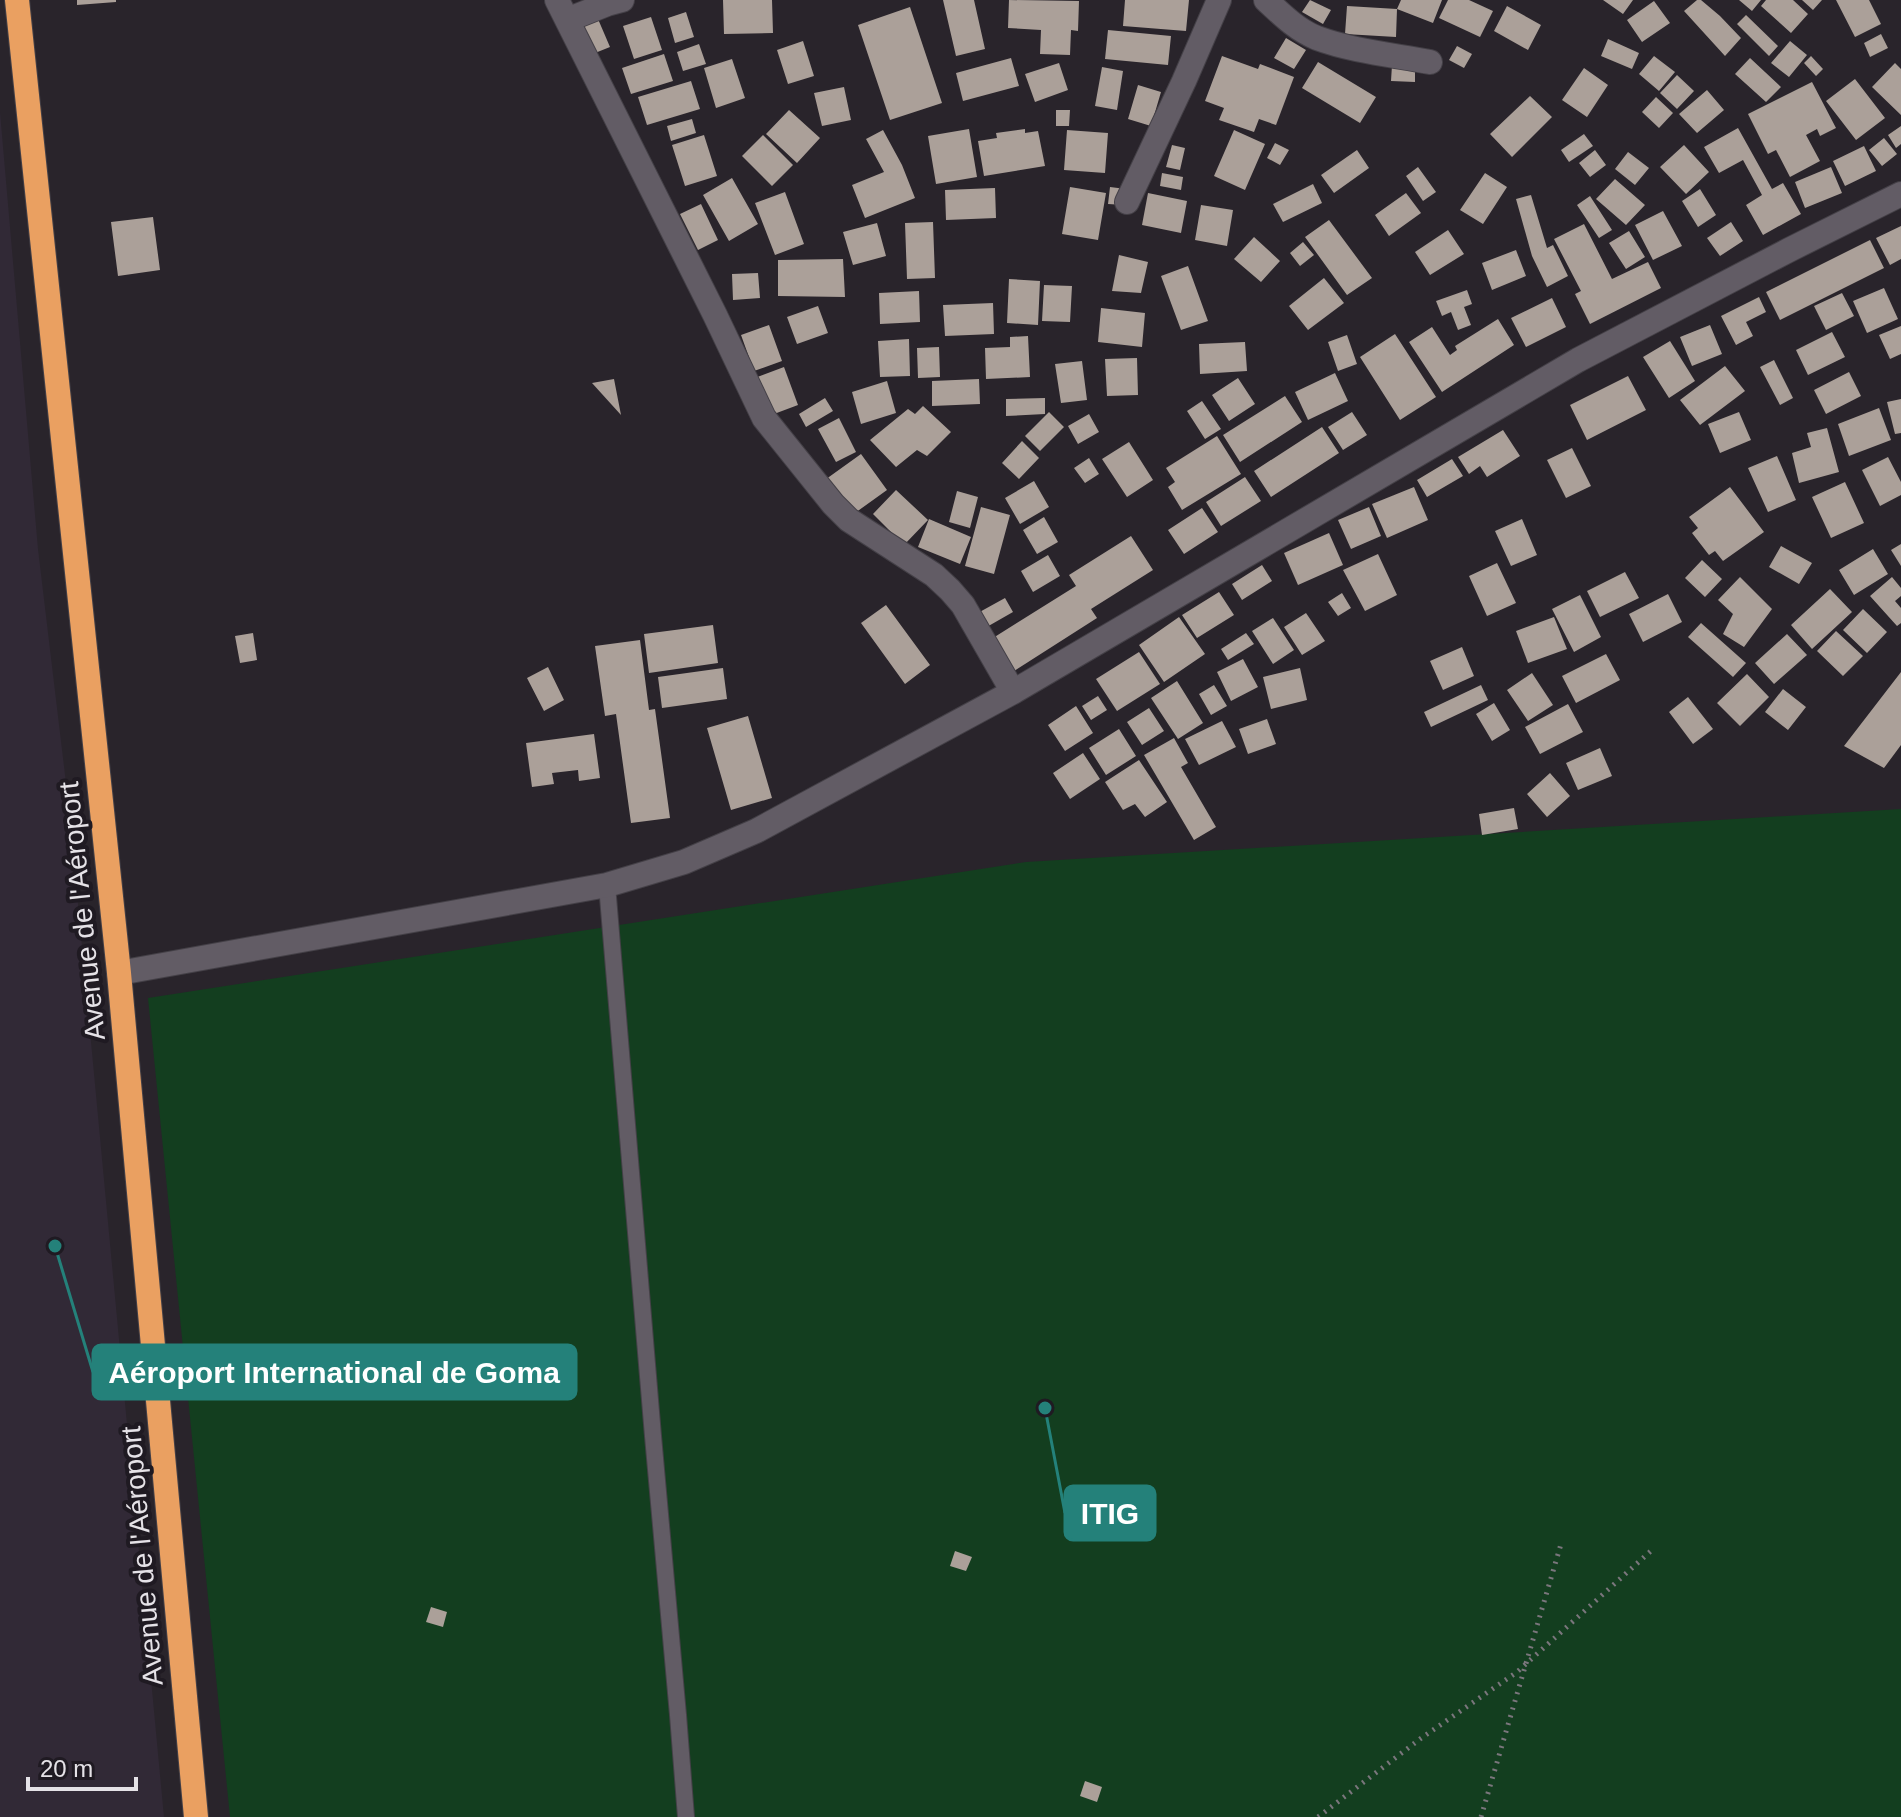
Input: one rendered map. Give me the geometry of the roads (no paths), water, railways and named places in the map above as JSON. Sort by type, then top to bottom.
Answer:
[{"type":"highway","name":"Avenue de l'Aéroport","points":[[17,0],[119,973],[196,1817]]},
{"type":"street","points":[[622,0],[562,10],[764,418],[849,520],[934,575],[950,590],[963,605],[1013,692]]},
{"type":"street","points":[[1127,202],[1219,0]]},
{"type":"street","points":[[1266,0],[1292,24],[1315,37],[1345,46],[1430,62]]},
{"type":"street","points":[[119,973],[607,885],[684,862],[756,831],[1013,692],[1578,360],[1901,194]]},
{"type":"lane","points":[[607,885],[686,1817]]},
{"type":"place","name":"Aéroport International de Goma","points":[[55,1246]]},
{"type":"place","name":"ITIG","points":[[1045,1408]]}]
